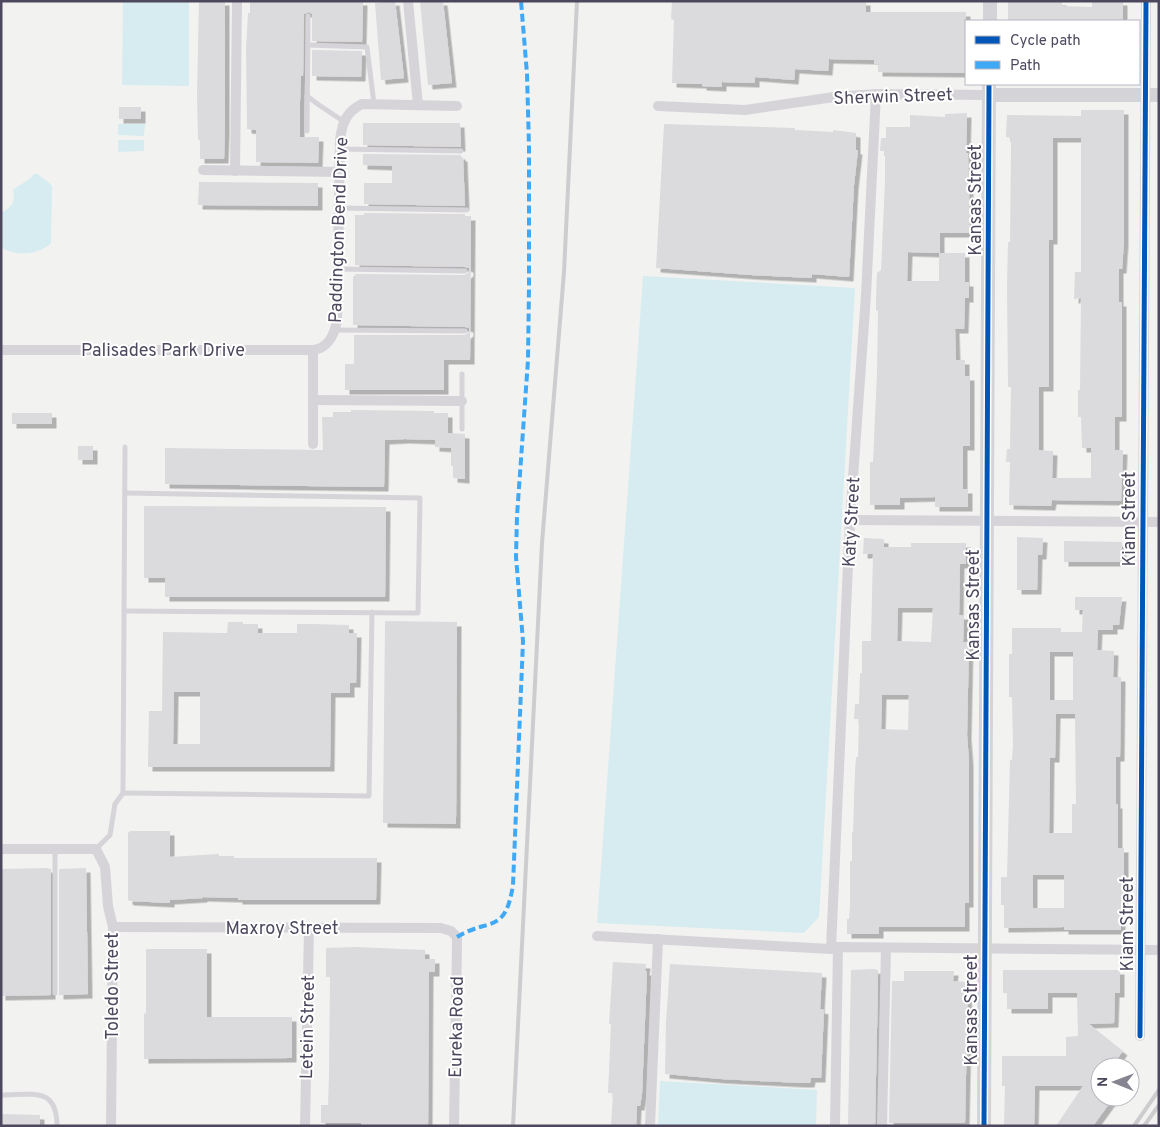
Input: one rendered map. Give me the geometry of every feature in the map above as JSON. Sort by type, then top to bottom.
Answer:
[{"type":"street","points":[[235,171],[237,1]]},
{"type":"street","points":[[408,1],[418,105]]},
{"type":"street","points":[[990,1],[990,20]]},
{"type":"street","name":"Kiam Street","points":[[1140,1036],[1142,522],[1152,95],[1146,1]]},
{"type":"street","name":"Sherwin Street","points":[[658,106],[745,110],[834,96],[989,89],[1152,95]]},
{"type":"street","name":"Kansas Street","points":[[984,1126],[989,89]]},
{"type":"street","name":"Katy Street","points":[[835,1126],[834,948],[850,520],[866,295],[876,94]]},
{"type":"street","points":[[346,116],[362,104],[457,106]]},
{"type":"street","name":"Paddington Bend Drive","points":[[325,346],[330,342],[335,330],[341,127],[346,116]]},
{"type":"street","points":[[203,170],[340,172]]},
{"type":"street","name":"Palisades Park Drive","points":[[1,350],[313,350],[325,346]]},
{"type":"street","points":[[313,350],[313,444]]},
{"type":"street","points":[[312,400],[462,401]]},
{"type":"street","points":[[850,520],[1159,522]]},
{"type":"street","points":[[1,849],[96,849]]},
{"type":"street","name":"Toledo Street","points":[[96,849],[105,867],[108,906],[113,927],[111,1126]]},
{"type":"street","name":"Maxroy Street","points":[[113,927],[441,928],[451,931]]},
{"type":"street","name":"Letein Street","points":[[305,1126],[309,928]]},
{"type":"street","name":"Eureka Road","points":[[451,931],[457,937],[454,1126]]},
{"type":"street","points":[[597,936],[834,948],[1159,950]]},
{"type":"street","points":[[650,1126],[658,939]]},
{"type":"street","points":[[882,1126],[886,948]]},
{"type":"lane","points":[[306,131],[308,16]]},
{"type":"lane","points":[[308,45],[367,47],[374,104]]},
{"type":"lane","points":[[307,96],[346,116]]},
{"type":"lane","points":[[340,149],[461,151]]},
{"type":"lane","points":[[339,208],[467,210]]},
{"type":"lane","points":[[338,269],[465,271]]},
{"type":"lane","points":[[335,330],[466,331]]},
{"type":"lane","points":[[462,374],[462,429]]},
{"type":"lane","points":[[96,849],[110,835],[115,804],[123,793],[125,447]]},
{"type":"lane","points":[[124,610],[418,613],[420,498],[125,493]]},
{"type":"lane","points":[[123,793],[369,796],[372,612]]},
{"type":"lane","points":[[55,849],[55,993]]},
{"type":"lane","points":[[1,1095],[38,1095],[50,1099],[55,1105],[58,1126]]},
{"type":"shaded area","points":[[123,1],[189,1],[189,86],[122,85]]},
{"type":"shaded area","points":[[118,124],[145,124],[144,136],[118,135]]},
{"type":"shaded area","points":[[118,140],[144,140],[144,151],[118,152]]},
{"type":"shaded area","points":[[34,174],[38,174],[52,186],[51,243],[34,252],[13,252],[1,247],[1,213],[12,203],[14,197],[13,190],[30,179]]},
{"type":"shaded area","points":[[643,276],[855,288],[819,917],[804,933],[597,923]]},
{"type":"shaded area","points":[[660,1081],[817,1090],[816,1126],[658,1126]]},
{"type":"building","points":[[199,1],[225,1],[224,159],[200,159],[197,96]]},
{"type":"building","points":[[250,1],[363,1],[362,42],[312,41],[312,14],[309,12],[304,14],[300,137],[319,137],[318,163],[256,162],[256,130],[247,129],[246,49]]},
{"type":"building","points":[[395,1],[404,78],[381,80],[375,3]]},
{"type":"building","points":[[420,1],[443,1],[452,83],[428,85]]},
{"type":"building","points":[[672,1],[866,1],[866,12],[966,12],[965,73],[878,72],[878,64],[874,64],[874,60],[829,59],[828,71],[795,69],[794,80],[755,77],[755,83],[722,82],[722,87],[672,83],[674,20],[671,19]]},
{"type":"building","points":[[1008,1],[1062,1],[1062,6],[1092,7],[1092,1],[1123,1],[1123,20],[1008,20]]},
{"type":"building","points":[[312,50],[362,51],[361,77],[312,76]]},
{"type":"building","points":[[119,107],[141,107],[141,119],[119,119]]},
{"type":"building","points":[[1081,110],[1124,110],[1124,241],[1122,269],[1119,269],[1119,302],[1122,302],[1122,417],[1115,417],[1115,450],[1123,450],[1121,501],[1052,500],[1051,506],[1009,505],[1010,462],[1006,462],[1007,449],[1010,449],[1011,387],[1008,387],[1007,285],[1008,242],[1010,242],[1011,138],[1006,137],[1007,115],[1081,116]],"holes":[[[1053,138],[1081,138],[1081,272],[1075,272],[1074,299],[1081,298],[1078,417],[1081,417],[1082,448],[1091,448],[1091,478],[1052,478],[1053,451],[1039,450],[1039,387],[1049,387],[1049,240],[1053,240]]]},
{"type":"building","points":[[967,113],[966,153],[968,153],[970,233],[940,233],[940,253],[965,253],[965,282],[969,282],[969,298],[965,298],[964,329],[955,329],[956,360],[965,360],[965,376],[970,376],[970,446],[963,446],[963,489],[968,489],[968,507],[935,507],[935,497],[900,498],[900,505],[870,505],[870,462],[873,462],[877,373],[877,273],[881,270],[885,181],[885,151],[880,151],[881,138],[886,138],[886,127],[910,127],[910,115],[945,117],[945,114]],"holes":[[[908,252],[939,253],[939,281],[907,281]]]},
{"type":"building","points":[[363,123],[460,123],[461,147],[363,145]]},
{"type":"building","points":[[664,124],[795,128],[795,130],[833,132],[833,130],[856,133],[856,150],[858,150],[854,185],[849,277],[812,274],[812,278],[656,268]]},
{"type":"building","points":[[363,154],[461,155],[463,157],[465,206],[364,204],[364,183],[392,183],[392,166],[363,165]]},
{"type":"building","points":[[199,182],[318,183],[318,206],[198,205]]},
{"type":"building","points":[[364,213],[465,214],[465,216],[471,216],[470,360],[444,360],[444,390],[345,390],[345,364],[354,364],[354,335],[465,335],[469,332],[469,328],[465,327],[353,325],[353,276],[355,274],[465,275],[469,272],[469,268],[465,267],[355,265],[355,215],[364,215]]},
{"type":"building","points":[[351,410],[434,411],[434,413],[448,413],[448,433],[465,434],[465,479],[453,478],[451,448],[435,447],[435,440],[405,439],[385,440],[384,487],[165,484],[165,448],[323,450],[322,417],[333,417],[333,412],[351,412]]},
{"type":"building","points":[[12,413],[52,413],[52,424],[12,424]]},
{"type":"building","points":[[78,446],[93,446],[93,460],[78,460]]},
{"type":"building","points":[[144,506],[386,507],[385,597],[165,597],[165,578],[144,578]]},
{"type":"building","points":[[1017,537],[1043,538],[1042,555],[1038,555],[1037,590],[1017,590]]},
{"type":"building","points":[[864,538],[884,539],[884,547],[911,547],[911,543],[966,543],[966,564],[960,564],[959,615],[964,615],[963,642],[969,642],[967,735],[969,761],[969,903],[965,903],[965,927],[879,927],[879,934],[847,934],[847,919],[849,919],[850,906],[850,861],[852,861],[855,771],[856,757],[858,757],[859,719],[854,719],[855,704],[859,704],[860,673],[862,673],[862,641],[871,641],[873,554],[863,554]],"holes":[[[898,608],[933,608],[931,642],[897,641]],[[882,695],[909,695],[908,730],[881,729]]]},
{"type":"building","points":[[1064,541],[1122,542],[1122,562],[1064,562]]},
{"type":"building","points":[[1075,597],[1122,597],[1119,625],[1113,625],[1113,630],[1098,630],[1097,650],[1114,651],[1113,677],[1121,677],[1120,757],[1116,757],[1116,804],[1118,804],[1118,848],[1124,848],[1124,905],[1121,905],[1121,930],[1064,930],[1064,927],[1004,928],[1004,905],[1001,905],[1001,877],[1007,877],[1010,760],[1012,760],[1013,745],[1012,697],[1009,697],[1009,654],[1012,654],[1012,628],[1061,628],[1061,632],[1082,632],[1083,610],[1075,610]],"holes":[[[1050,652],[1073,652],[1073,700],[1050,700]],[[1056,714],[1075,714],[1076,804],[1072,804],[1072,833],[1049,833],[1050,758],[1055,758]],[[1033,875],[1064,875],[1064,908],[1033,908]]]},
{"type":"building","points":[[385,621],[457,622],[456,824],[383,823]]},
{"type":"building","points":[[228,622],[243,622],[243,624],[258,624],[258,633],[297,633],[297,624],[312,624],[349,625],[349,633],[357,633],[356,683],[350,683],[350,693],[331,693],[330,767],[148,767],[149,711],[162,711],[163,632],[227,633]],"holes":[[[174,692],[200,692],[200,744],[173,744]]]},
{"type":"building","points":[[130,831],[170,831],[170,857],[219,854],[219,856],[234,856],[234,858],[377,858],[376,899],[238,900],[238,898],[203,897],[170,900],[170,903],[130,901],[128,900],[128,833]]},
{"type":"building","points":[[86,868],[88,994],[59,995],[59,869]]},
{"type":"building","points":[[1,869],[51,869],[51,995],[1,996]]},
{"type":"building","points":[[355,947],[425,950],[425,959],[435,959],[435,972],[429,972],[428,1126],[361,1126],[361,1123],[321,1123],[321,1105],[328,1105],[329,1075],[330,977],[326,977],[326,948]]},
{"type":"building","points":[[146,949],[207,949],[207,1017],[292,1017],[292,1058],[144,1059]]},
{"type":"building","points":[[613,962],[646,964],[645,971],[647,971],[642,1094],[640,1106],[637,1106],[636,1126],[611,1126],[613,1093],[608,1093],[611,1024],[609,1024]]},
{"type":"building","points":[[670,964],[822,973],[820,1009],[824,1010],[821,1078],[811,1078],[810,1083],[801,1083],[665,1074]]},
{"type":"building","points":[[851,970],[878,970],[875,1126],[848,1126]]},
{"type":"building","points":[[1003,970],[1120,970],[1120,993],[1115,993],[1114,1023],[1089,1024],[1123,1051],[1118,1057],[1090,1057],[1090,1107],[1107,1107],[1093,1126],[1056,1126],[1083,1086],[1035,1086],[1034,1126],[1004,1126],[1005,1086],[1002,1086],[1002,1056],[1066,1056],[1066,1037],[1078,1036],[1077,993],[1048,993],[1048,1009],[1007,1009],[1007,993],[1003,993]]},
{"type":"building","points":[[904,971],[954,971],[953,981],[968,982],[965,1123],[889,1123],[892,981],[904,981]]},
{"type":"building","points":[[1,1114],[40,1115],[40,1126],[1,1126]]},
{"type":"railway","points":[[513,1126],[542,543],[564,272],[577,1]]},
{"type":"railway","points":[[1134,1126],[1159,1090]]},
{"type":"railway","points":[[1144,1126],[1159,1105]]},
{"type":"marked path","points":[[457,937],[500,918],[506,911],[510,901],[513,885],[523,641],[516,557],[517,516],[528,360],[529,286],[527,74],[521,1]]},
{"type":"cycle path","points":[[1140,1036],[1146,1]]},
{"type":"cycle path","points":[[984,1126],[989,85]]}]
